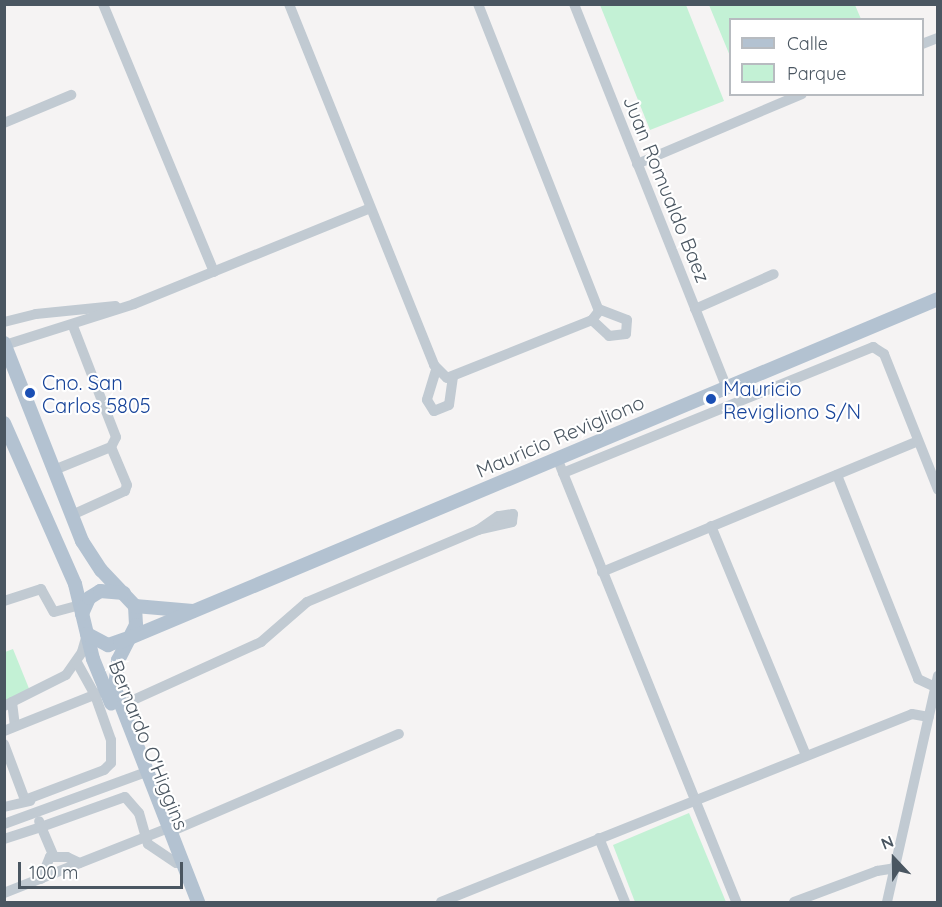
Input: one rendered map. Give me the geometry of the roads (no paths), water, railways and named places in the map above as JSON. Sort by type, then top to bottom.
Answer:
[{"type":"main road","name":"Mauricio Revigliono","points":[[128,637],[198,611],[938,298]]},
{"type":"main road","points":[[5,344],[72,515],[95,562],[132,602]]},
{"type":"main road","name":"Bernardo O'Higgins","points":[[4,423],[10,452],[81,611],[100,692],[141,774],[198,903]]},
{"type":"main road","points":[[81,611],[85,604],[100,591],[113,589],[132,602]]},
{"type":"main road","name":"Mauricio Revigliono","points":[[132,602],[198,611]]},
{"type":"main road","name":"Bernardo O'Higgins","points":[[132,602],[137,619],[114,675],[120,705],[192,903]]},
{"type":"main road","name":"Bernardo O'Higgins","points":[[87,634],[102,644],[128,637]]},
{"type":"street","points":[[103,4],[214,272]]},
{"type":"street","points":[[289,4],[436,370],[442,377],[453,378],[592,320],[599,309]]},
{"type":"street","points":[[478,4],[599,309],[627,320],[626,334],[609,336],[592,320]]},
{"type":"street","name":"Juan Romualdo Baez","points":[[574,4],[726,386]]},
{"type":"street","points":[[4,123],[71,95]]},
{"type":"street","points":[[637,164],[797,96]]},
{"type":"street","points":[[5,344],[73,326],[134,304],[370,208]]},
{"type":"street","points":[[695,309],[774,274]]},
{"type":"street","points":[[4,322],[36,314],[134,304]]},
{"type":"street","points":[[54,470],[111,447],[116,437],[73,326]]},
{"type":"street","points":[[563,473],[873,347],[884,354],[938,490]]},
{"type":"street","points":[[436,370],[427,400],[434,411],[449,405],[453,378]]},
{"type":"street","points":[[602,572],[918,441]]},
{"type":"street","points":[[72,515],[125,491],[127,485],[111,447]]},
{"type":"street","points":[[557,458],[736,903]]},
{"type":"street","points":[[837,475],[918,679],[936,682],[887,903]]},
{"type":"street","points":[[711,526],[806,755]]},
{"type":"street","points":[[120,705],[261,642],[307,602],[478,530]]},
{"type":"street","points":[[4,601],[41,590],[54,612],[81,611]]},
{"type":"street","points":[[87,634],[77,662],[66,675],[8,704],[10,729],[100,692]]},
{"type":"street","points":[[4,807],[104,770],[111,763],[111,740],[100,692],[77,662]]},
{"type":"street","points":[[441,903],[694,799],[912,714],[929,717]]},
{"type":"street","points":[[4,893],[148,836],[167,831],[399,734]]},
{"type":"street","points":[[4,744],[24,800]]},
{"type":"street","points":[[4,824],[141,774]]},
{"type":"street","points":[[4,839],[125,796],[135,806],[153,849],[176,863]]},
{"type":"street","points":[[24,800],[32,802],[54,856]]},
{"type":"street","points":[[599,838],[625,903]]},
{"type":"street","points":[[41,879],[45,864],[54,856],[67,857],[80,863]]},
{"type":"street","points":[[795,903],[877,871],[896,868]]},
{"type":"place","name":"Cno. San Carlos 5805","points":[[30,393]]},
{"type":"place","name":"Mauricio Revigliono S/N","points":[[711,399]]}]
